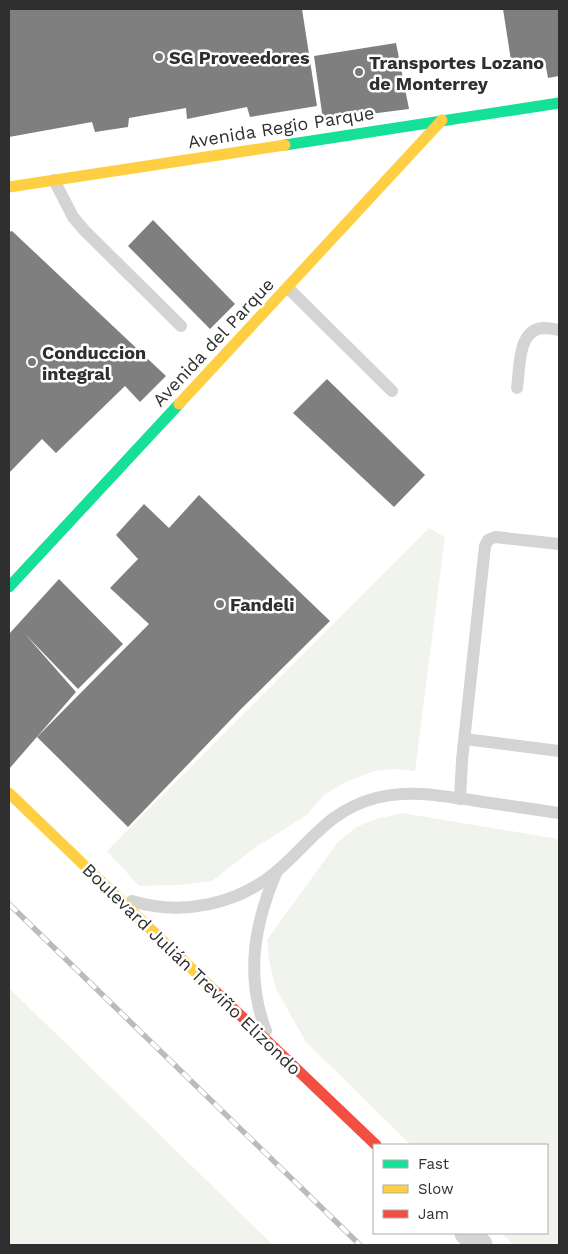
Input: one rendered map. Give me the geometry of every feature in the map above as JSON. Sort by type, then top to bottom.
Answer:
[{"type":"street","name":"Avenida Regio Parque","points":[[9,187],[559,103]]},
{"type":"street","name":"Avenida del Parque","points":[[9,587],[442,120]]},
{"type":"street","name":"Boulevard Julián Treviño Elizondo","points":[[9,793],[375,1144]]},
{"type":"street","points":[[468,1234],[480,1245]]},
{"type":"lane","points":[[54,180],[73,217],[84,230],[181,326]]},
{"type":"lane","points":[[288,288],[392,391]]},
{"type":"lane","points":[[517,388],[523,345],[527,336],[534,331],[544,328],[559,330]]},
{"type":"lane","points":[[460,798],[485,546],[488,540],[495,537],[559,544]]},
{"type":"lane","points":[[465,739],[559,751]]},
{"type":"lane","points":[[119,898],[145,905],[180,908],[215,904],[248,891],[277,871],[327,822],[350,807],[376,798],[411,792],[559,813]]},
{"type":"lane","points":[[271,1045],[262,1022],[256,992],[254,960],[257,930],[265,900],[277,871]]},
{"type":"shaded area","points":[[429,528],[445,537],[415,771],[394,769],[374,771],[346,782],[324,795],[307,815],[256,847],[212,881],[180,885],[139,886],[107,851]]},
{"type":"shaded area","points":[[402,813],[559,839],[559,1245],[514,1245],[502,1234],[548,1234],[548,1144],[410,1144],[306,1042],[276,989],[269,960],[267,940],[337,843],[356,827],[376,819]]},
{"type":"shaded area","points":[[9,988],[273,1245],[9,1245]]},
{"type":"building","name":"SG Proveedores","points":[[9,9],[302,9],[317,106],[250,117],[247,107],[187,119],[186,108],[129,118],[128,127],[95,132],[92,122],[9,137]]},
{"type":"building","points":[[503,9],[559,9],[559,76],[548,78],[545,62],[512,67]]},
{"type":"building","name":"Transportes Lozano de Monterrey","points":[[396,43],[409,109],[323,120],[314,56]]},
{"type":"building","points":[[153,220],[235,304],[210,329],[128,246]]},
{"type":"building","points":[[12,231],[166,376],[140,402],[125,386],[56,453],[42,439],[9,473],[9,232]]},
{"type":"building","points":[[327,379],[425,475],[394,507],[293,413]]},
{"type":"building","points":[[199,495],[330,621],[241,709],[128,827],[37,737],[149,624],[110,588],[138,559],[116,535],[144,504],[169,528]]},
{"type":"building","points":[[59,579],[123,644],[78,689],[25,634],[76,692],[9,769],[9,634]]},
{"type":"railway","points":[[9,904],[360,1245]]},
{"type":"traffic: fast","points":[[285,145],[559,103]]},
{"type":"traffic: fast","points":[[9,587],[179,404]]},
{"type":"traffic: slow","points":[[179,404],[442,120]]},
{"type":"traffic: slow","points":[[9,187],[285,145]]},
{"type":"traffic: slow","points":[[9,793],[216,992]]},
{"type":"traffic: jam","points":[[216,992],[375,1144]]},
{"type":"place","name":"SG Proveedores","points":[[159,57]]},
{"type":"place","name":"Transportes Lozano de Monterrey","points":[[359,72]]},
{"type":"place","name":"Conduccion integral","points":[[32,362]]},
{"type":"place","name":"Fandeli","points":[[220,604]]}]
